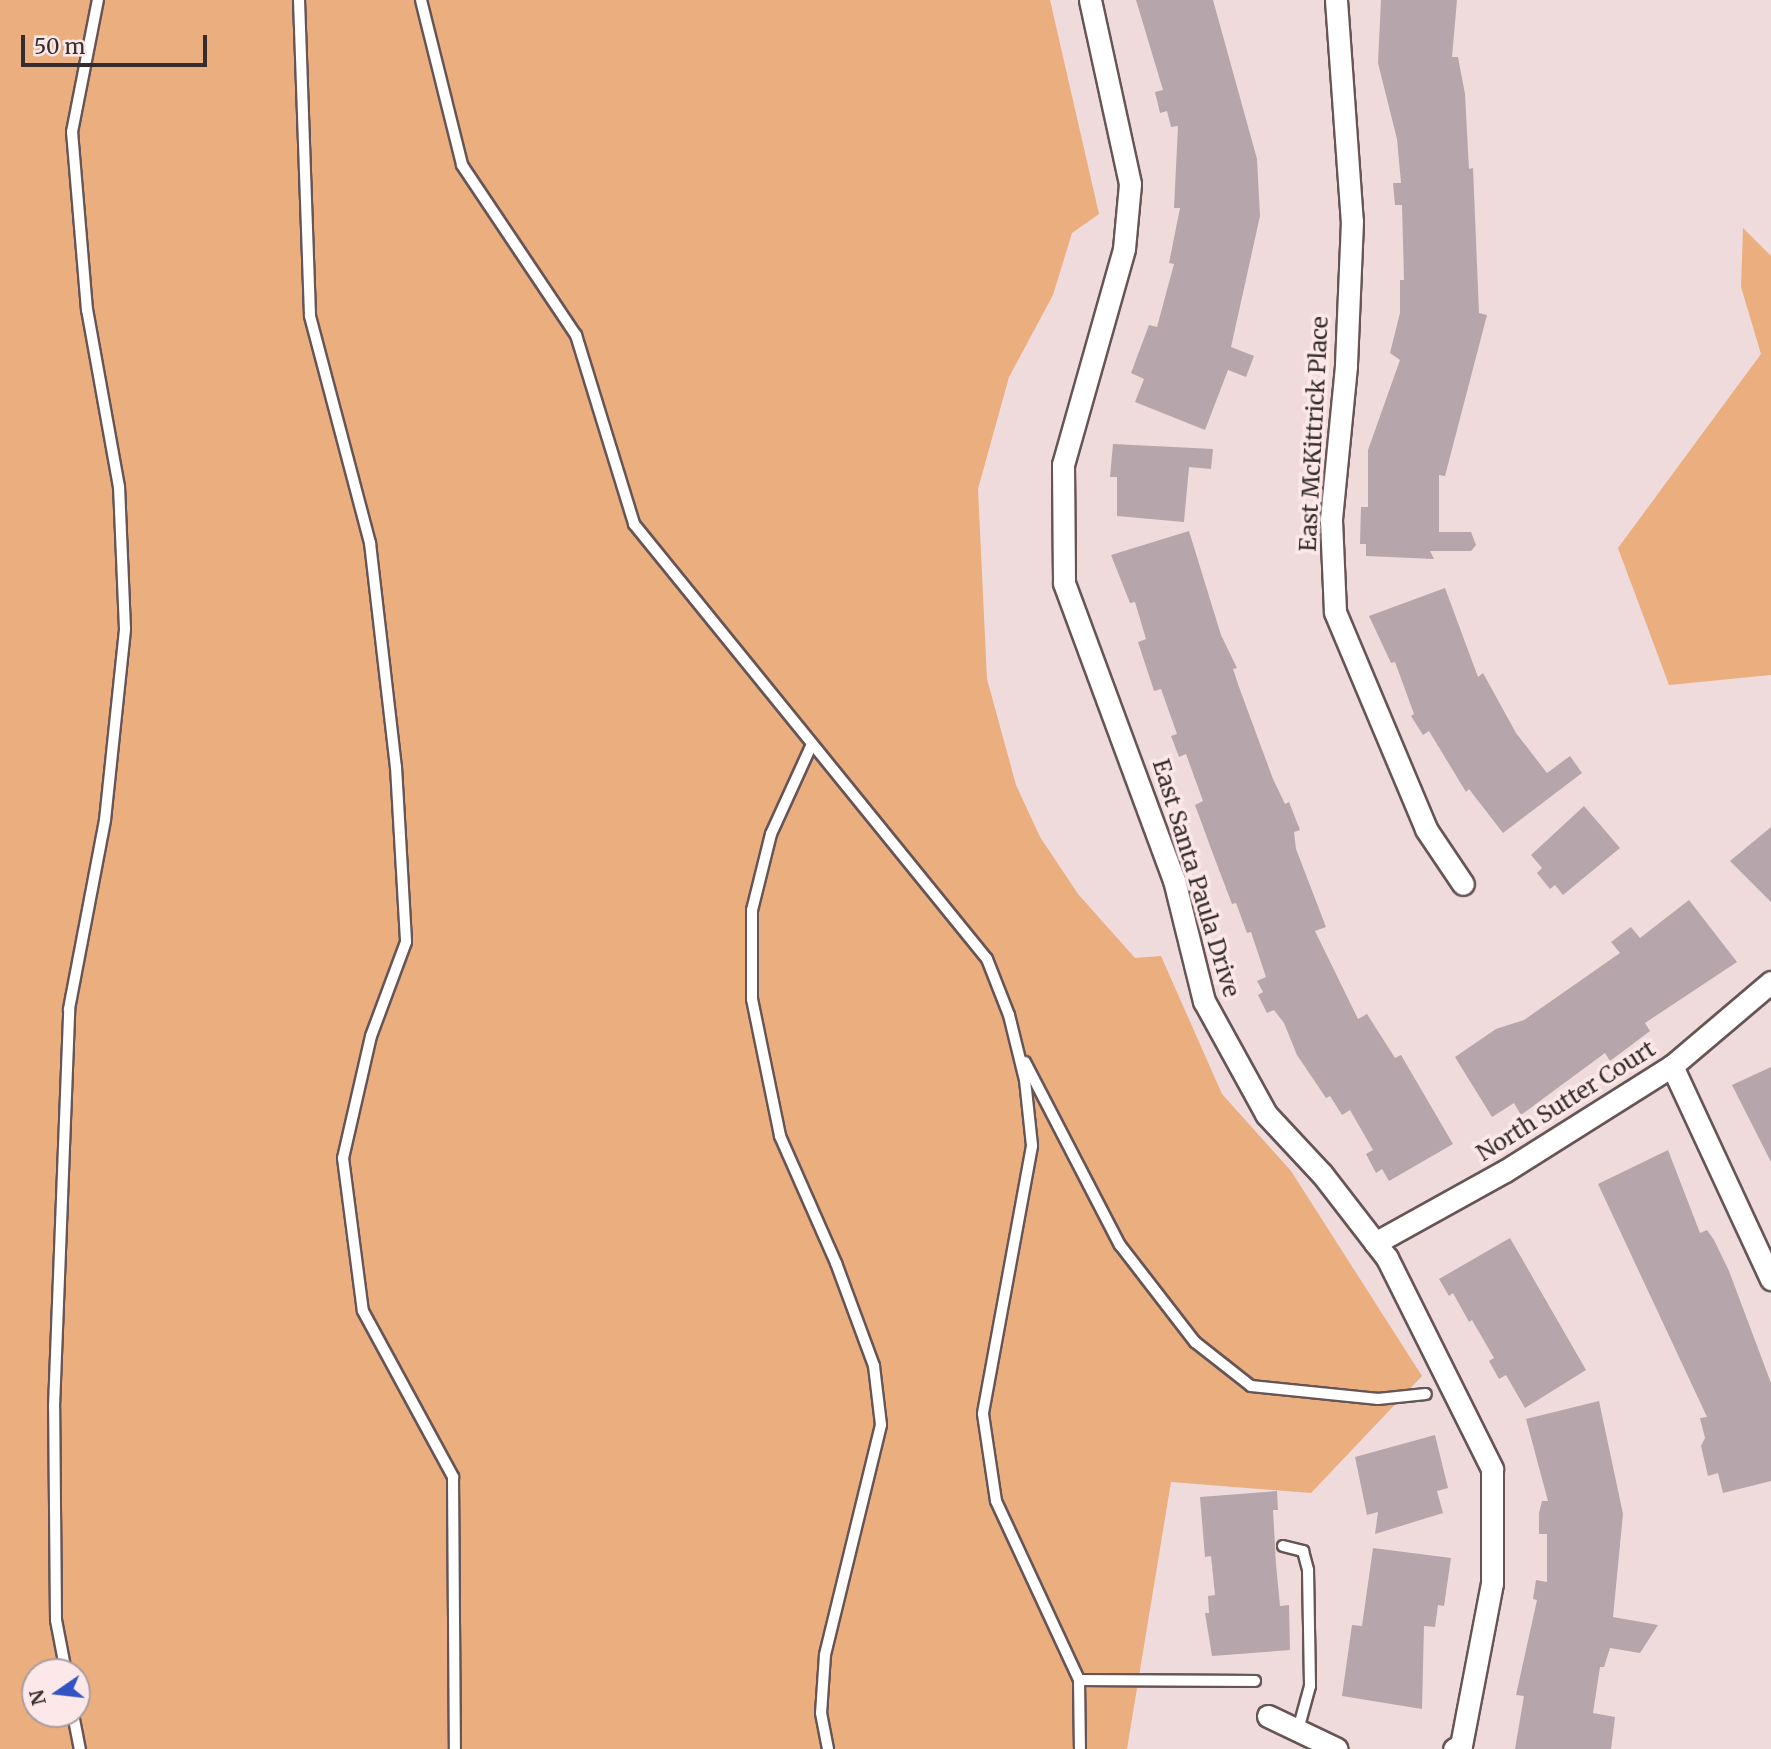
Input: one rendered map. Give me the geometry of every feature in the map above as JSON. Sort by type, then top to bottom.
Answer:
[{"type":"street","name":"East Santa Paula Drive","points":[[1090,0],[1130,184],[1124,249],[1106,299],[1063,465],[1064,583],[1170,868],[1204,1001],[1266,1114],[1322,1174],[1375,1243],[1442,1364],[1492,1469],[1492,1583],[1461,1745],[1454,1749]]},
{"type":"street","name":"East McKittrick Place","points":[[1336,0],[1352,221],[1346,366],[1331,520],[1335,612],[1426,829],[1463,884]]},
{"type":"street","name":"North Sutter Court","points":[[1375,1243],[1505,1171],[1672,1066],[1771,982]]},
{"type":"street","points":[[1672,1066],[1771,1279]]},
{"type":"street","points":[[1268,1716],[1337,1749]]},
{"type":"lane","points":[[63,1658],[56,1620],[54,1407],[69,1009],[105,820],[125,629],[120,487],[87,310],[72,132],[98,0]]},
{"type":"lane","points":[[299,0],[310,316],[370,543],[396,767],[406,942],[371,1036],[343,1158],[363,1311],[453,1477],[455,1749]]},
{"type":"lane","points":[[421,0],[462,165],[576,335],[634,524],[987,959],[1017,1047],[1120,1245],[1195,1342],[1251,1386],[1378,1399],[1426,1394]]},
{"type":"lane","points":[[812,744],[771,834],[751,910],[752,999],[780,1136],[836,1263],[874,1366],[881,1425],[825,1655],[821,1713],[828,1749]]},
{"type":"lane","points":[[1017,1047],[1031,1146],[983,1414],[996,1501],[1079,1680],[1080,1749]]},
{"type":"lane","points":[[1283,1546],[1303,1551],[1308,1570],[1313,1639],[1310,1686],[1298,1731]]},
{"type":"lane","points":[[1079,1680],[1255,1681]]},
{"type":"lane","points":[[76,1728],[80,1749]]},
{"type":"shaded area","points":[[0,0],[1050,0],[1099,214],[1072,233],[1053,295],[1009,377],[978,489],[987,679],[1016,785],[1040,837],[1078,894],[1135,958],[1161,956],[1222,1094],[1291,1171],[1422,1376],[1311,1493],[1171,1482],[1127,1749],[0,1749]]},
{"type":"shaded area","points":[[1743,228],[1771,256],[1771,675],[1669,685],[1618,548],[1761,354],[1741,287]]},
{"type":"building","points":[[1136,0],[1213,0],[1257,159],[1260,216],[1231,347],[1254,356],[1246,377],[1228,370],[1205,430],[1135,402],[1144,379],[1131,373],[1149,325],[1157,327],[1174,264],[1169,263],[1180,208],[1174,208],[1178,126],[1171,127],[1167,111],[1160,113],[1155,92],[1163,90]]},
{"type":"building","points":[[1381,0],[1457,0],[1452,57],[1458,57],[1465,94],[1469,169],[1473,168],[1479,313],[1487,315],[1445,476],[1439,475],[1439,532],[1471,532],[1476,545],[1471,551],[1430,551],[1434,559],[1366,556],[1366,544],[1360,544],[1361,507],[1368,507],[1368,450],[1400,360],[1390,353],[1400,313],[1400,280],[1404,280],[1402,205],[1395,205],[1393,183],[1401,183],[1397,139],[1378,63]]},
{"type":"building","points":[[1113,444],[1213,449],[1211,469],[1189,467],[1184,522],[1117,516],[1117,477],[1110,477]]},
{"type":"building","points":[[1189,531],[1221,635],[1237,668],[1233,669],[1273,779],[1285,804],[1289,802],[1300,830],[1294,832],[1296,849],[1326,927],[1315,931],[1358,1019],[1367,1014],[1395,1058],[1401,1055],[1453,1144],[1389,1181],[1382,1169],[1376,1173],[1366,1154],[1373,1150],[1350,1110],[1342,1115],[1330,1096],[1326,1098],[1297,1055],[1284,1023],[1274,1010],[1267,1013],[1258,995],[1263,992],[1257,981],[1266,977],[1251,932],[1247,933],[1236,903],[1232,904],[1213,854],[1195,805],[1203,801],[1186,754],[1179,757],[1171,736],[1177,734],[1161,689],[1154,691],[1138,642],[1146,639],[1135,602],[1130,603],[1111,555]]},
{"type":"building","points":[[1445,588],[1478,677],[1483,673],[1516,733],[1547,773],[1570,756],[1582,773],[1503,833],[1469,789],[1466,792],[1429,731],[1423,735],[1411,716],[1414,714],[1395,662],[1391,663],[1369,616]]},
{"type":"building","points":[[1584,806],[1620,848],[1563,895],[1555,885],[1550,889],[1537,873],[1542,868],[1531,855]]},
{"type":"building","points":[[1771,827],[1771,902],[1730,861]]},
{"type":"building","points":[[1689,900],[1737,962],[1645,1023],[1650,1031],[1610,1061],[1605,1053],[1521,1115],[1514,1103],[1492,1117],[1455,1057],[1496,1029],[1524,1020],[1620,953],[1611,942],[1631,927],[1640,938]]},
{"type":"building","points":[[1771,1067],[1771,1162],[1732,1085]]},
{"type":"building","points":[[1668,1150],[1700,1233],[1707,1230],[1729,1271],[1771,1383],[1771,1481],[1723,1493],[1718,1473],[1708,1476],[1701,1446],[1705,1438],[1700,1418],[1707,1417],[1598,1184]]},
{"type":"building","points":[[1510,1238],[1586,1370],[1525,1408],[1506,1375],[1499,1379],[1489,1361],[1494,1358],[1472,1320],[1469,1322],[1453,1293],[1449,1296],[1439,1279]]},
{"type":"building","points":[[1599,1401],[1623,1514],[1613,1617],[1658,1625],[1640,1653],[1610,1648],[1604,1667],[1600,1667],[1593,1713],[1615,1717],[1611,1749],[1515,1749],[1524,1696],[1516,1695],[1537,1600],[1533,1599],[1536,1580],[1547,1582],[1547,1534],[1539,1534],[1539,1513],[1542,1501],[1548,1501],[1526,1419]]},
{"type":"building","points":[[1435,1435],[1448,1488],[1437,1491],[1443,1513],[1375,1534],[1378,1512],[1367,1515],[1355,1457]]},
{"type":"building","points":[[1277,1491],[1278,1510],[1273,1510],[1276,1564],[1280,1606],[1289,1605],[1290,1650],[1212,1656],[1205,1613],[1209,1613],[1208,1596],[1215,1595],[1211,1556],[1205,1557],[1200,1497]]},
{"type":"building","points":[[1373,1548],[1451,1558],[1444,1606],[1438,1605],[1435,1627],[1424,1626],[1422,1709],[1342,1696],[1352,1625],[1362,1626]]}]
